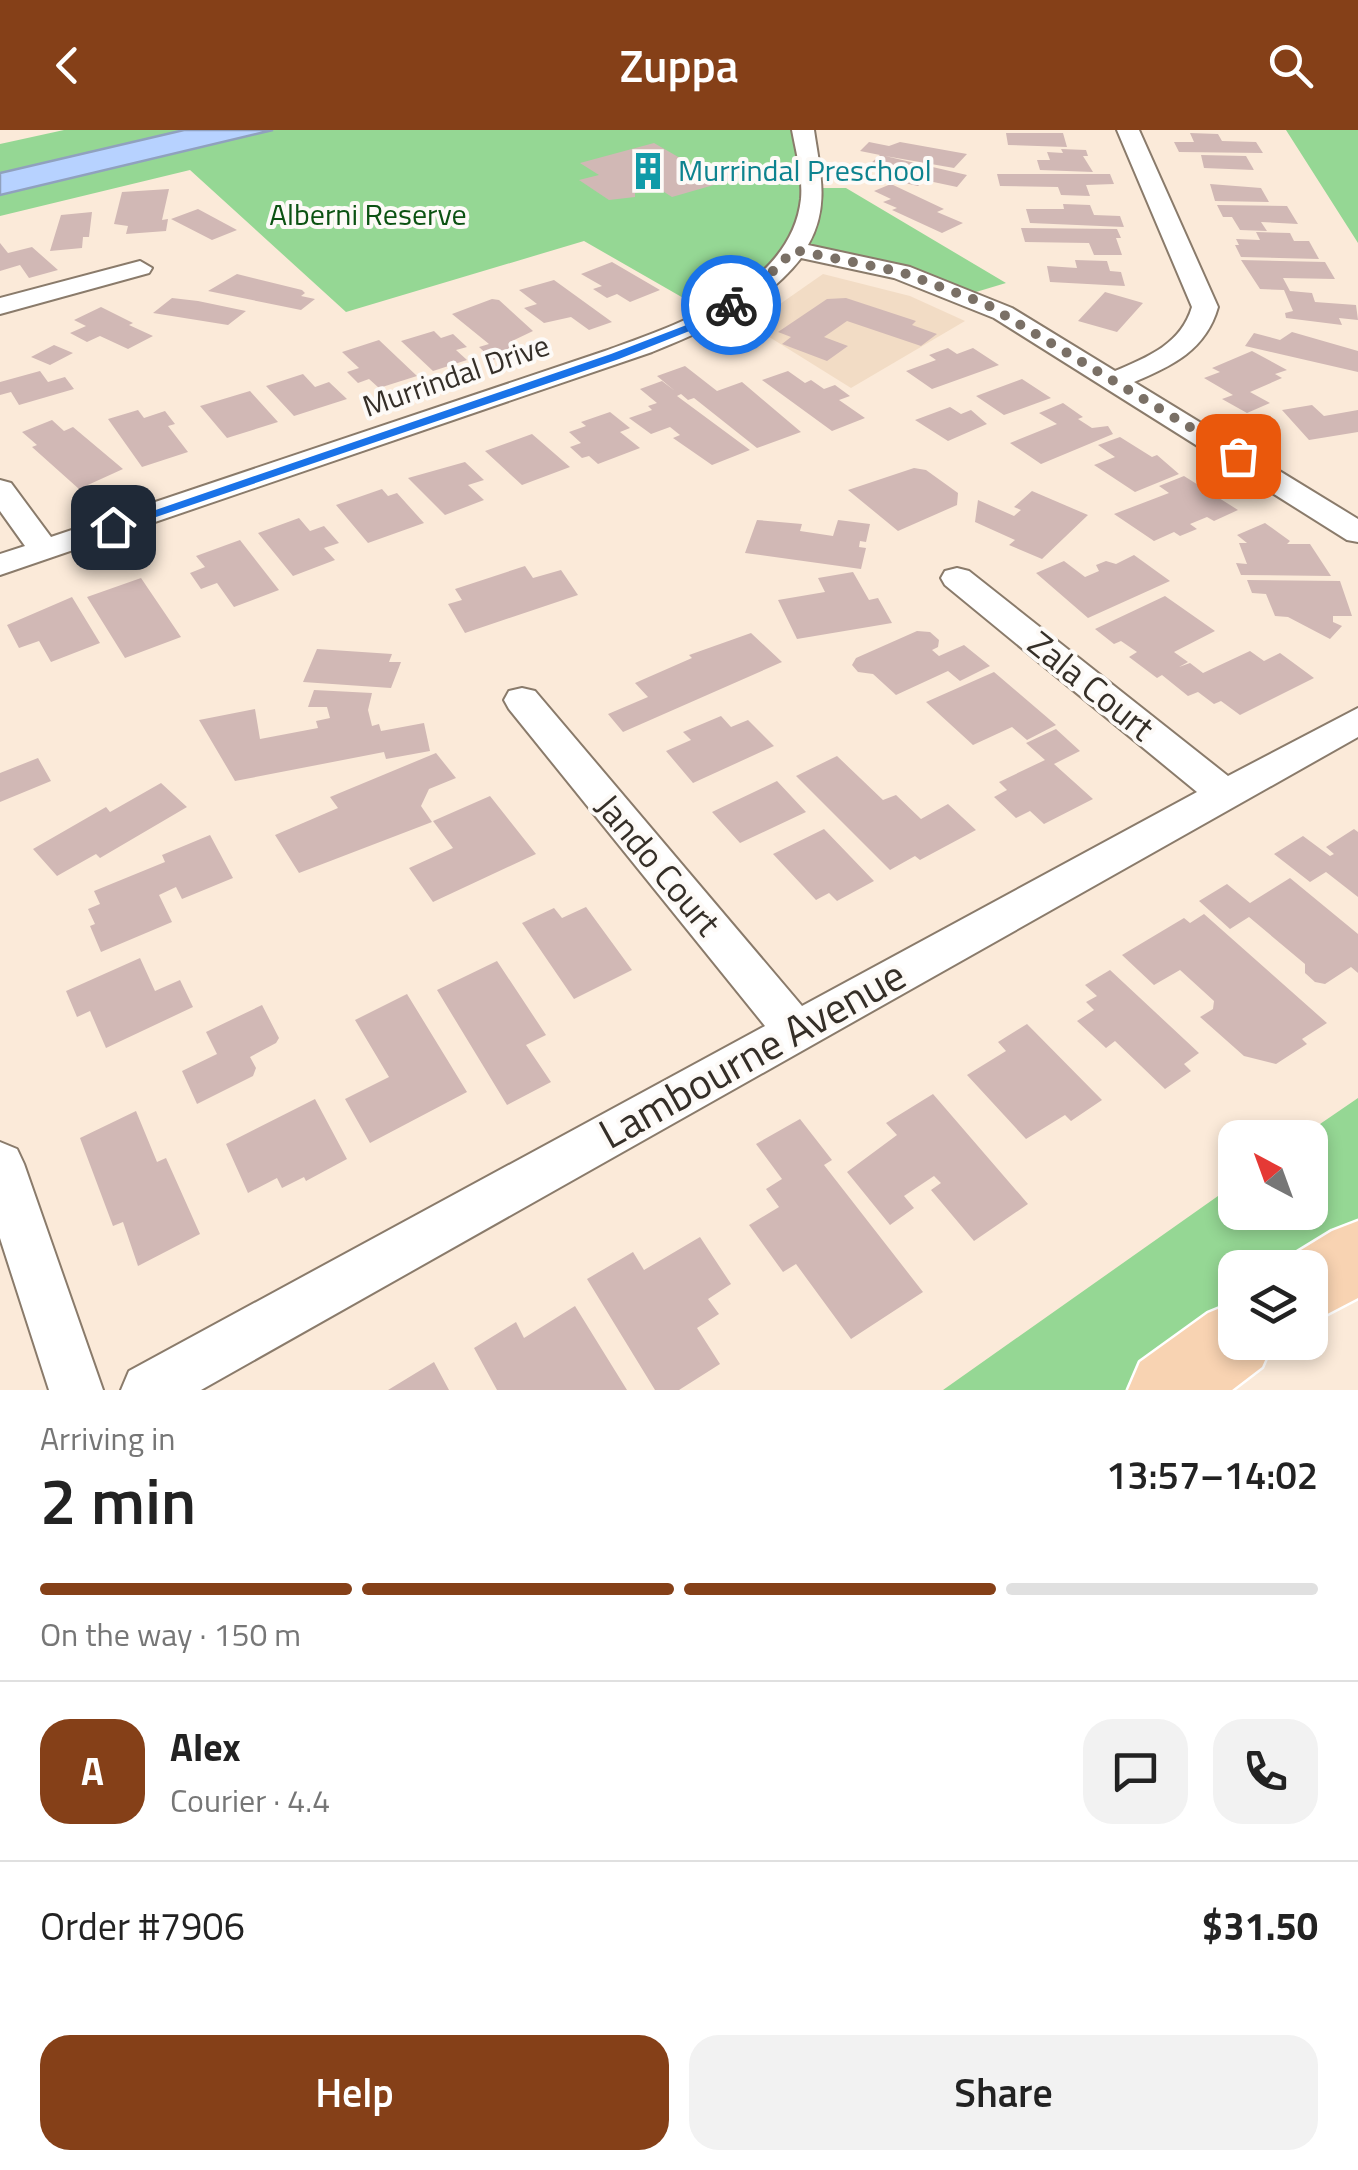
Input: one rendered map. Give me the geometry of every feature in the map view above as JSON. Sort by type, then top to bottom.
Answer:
[{"type":"main road","points":[[1328,1276],[1358,1256]]},
{"type":"main road","points":[[1168,1390],[1218,1353]]},
{"type":"street","name":"Murrindal Drive","points":[[0,565],[658,341],[746,294],[794,250],[812,200],[804,130]]},
{"type":"street","points":[[1116,380],[1182,346],[1200,326],[1205,307],[1128,130]]},
{"type":"street","points":[[794,250],[876,265],[966,295],[1116,380],[1358,533]]},
{"type":"street","points":[[0,306],[140,268]]},
{"type":"street","points":[[0,489],[44,550]]},
{"type":"street","name":"Zala Court","points":[[957,578],[1225,794]]},
{"type":"street","name":"Jando Court","points":[[522,700],[795,1030]]},
{"type":"street","name":"Lambourne Avenue","points":[[148,1390],[1358,721]]},
{"type":"street","points":[[0,1164],[76,1390]]},
{"type":"shaded area","points":[[823,274],[910,296],[965,321],[851,388],[750,325]]},
{"type":"green space","name":"Alberni Reserve","points":[[64,130],[803,130],[811,188],[846,188],[1006,283],[966,295],[794,250],[713,315],[584,241],[346,312],[190,170],[0,216],[0,144]]},
{"type":"green space","points":[[1286,130],[1358,130],[1358,243]]},
{"type":"green space","points":[[1358,1098],[1358,1256],[1328,1264],[1328,1250],[1218,1250],[1218,1353],[1168,1390],[943,1390],[1218,1196],[1218,1230],[1328,1230],[1326,1120]]},
{"type":"water","points":[[184,130],[273,130],[0,195],[0,173]]},
{"type":"building","points":[[1006,133],[1063,133],[1067,147],[1008,145]]},
{"type":"building","points":[[1190,133],[1218,134],[1222,141],[1256,142],[1263,153],[1179,152],[1174,142],[1194,142]]},
{"type":"building","points":[[869,142],[889,146],[900,142],[967,154],[954,168],[885,156],[967,175],[957,187],[924,180],[918,186],[891,180],[898,173],[870,164],[880,155],[860,151]]},
{"type":"building","name":"Murrindal Preschool","points":[[654,143],[706,173],[725,169],[738,178],[672,197],[658,188],[635,193],[635,197],[609,200],[579,180],[599,175],[580,163]]},
{"type":"building","points":[[1061,149],[1086,150],[1088,156],[1083,156],[1093,172],[1040,170],[1037,160],[1050,160],[1047,152],[1063,153]]},
{"type":"building","points":[[1201,155],[1246,156],[1254,170],[1204,168]]},
{"type":"building","points":[[997,174],[1110,174],[1114,184],[1086,185],[1090,196],[1061,195],[1058,187],[1000,186]]},
{"type":"building","points":[[891,184],[944,209],[937,212],[963,223],[942,233],[892,210],[897,208],[883,202],[891,199],[874,191]]},
{"type":"building","points":[[1210,184],[1261,188],[1269,202],[1215,201]]},
{"type":"building","points":[[169,189],[162,220],[168,219],[166,231],[126,234],[128,226],[114,224],[122,192]]},
{"type":"building","points":[[1063,204],[1090,205],[1094,215],[1120,216],[1124,227],[1030,223],[1026,209],[1064,209]]},
{"type":"building","points":[[1217,205],[1287,206],[1298,224],[1261,222],[1267,231],[1240,230],[1232,217],[1223,217]]},
{"type":"building","points":[[198,209],[237,230],[212,240],[171,219]]},
{"type":"building","points":[[92,212],[89,237],[83,237],[82,248],[50,251],[61,215]]},
{"type":"building","points":[[1021,228],[1117,229],[1122,255],[1094,255],[1089,243],[1025,242]]},
{"type":"building","points":[[1256,232],[1290,233],[1294,241],[1309,241],[1319,259],[1241,257],[1236,239],[1260,240]]},
{"type":"building","points":[[0,243],[8,253],[32,247],[58,270],[29,278],[20,265],[0,271]]},
{"type":"building","points":[[1075,260],[1107,261],[1110,271],[1121,272],[1125,286],[1050,282],[1047,266],[1077,268]]},
{"type":"building","points":[[1241,260],[1325,262],[1335,279],[1283,278],[1290,291],[1312,293],[1315,302],[1356,305],[1358,320],[1339,318],[1342,325],[1286,318],[1285,313],[1293,311],[1284,290],[1260,289]]},
{"type":"building","points":[[612,262],[660,290],[630,302],[617,294],[607,298],[593,289],[602,286],[581,274]]},
{"type":"building","points":[[237,274],[302,290],[305,293],[301,296],[315,299],[301,310],[208,291]]},
{"type":"building","points":[[554,280],[612,322],[589,330],[571,317],[544,323],[524,308],[537,304],[519,290]]},
{"type":"building","points":[[1105,292],[1143,303],[1117,332],[1078,321]]},
{"type":"building","points":[[172,298],[246,311],[228,325],[153,313]]},
{"type":"building","points":[[846,298],[916,321],[912,325],[937,334],[921,346],[847,321],[824,337],[848,346],[827,361],[782,344],[791,337],[778,332],[827,299]]},
{"type":"building","points":[[499,300],[533,331],[510,342],[520,351],[493,360],[479,347],[489,344],[452,314]]},
{"type":"building","points":[[101,307],[153,336],[128,349],[100,336],[87,342],[70,333],[86,326],[74,320]]},
{"type":"building","points":[[434,331],[441,338],[453,334],[467,347],[456,350],[467,360],[433,371],[401,341]]},
{"type":"building","points":[[1292,332],[1358,351],[1358,372],[1245,346],[1254,333],[1280,340]]},
{"type":"building","points":[[379,340],[417,376],[379,388],[369,379],[358,383],[347,372],[359,368],[342,352]]},
{"type":"building","points":[[54,345],[73,353],[50,365],[31,357]]},
{"type":"building","points":[[948,348],[957,354],[973,348],[999,365],[932,389],[906,371],[936,360],[929,355]]},
{"type":"building","points":[[1252,351],[1287,370],[1275,374],[1282,378],[1250,392],[1270,403],[1247,413],[1222,399],[1233,395],[1204,378],[1220,372],[1212,368]]},
{"type":"building","points":[[685,366],[717,391],[742,382],[801,432],[757,448],[694,398],[688,400],[681,394],[677,396],[750,450],[712,465],[673,438],[680,435],[670,427],[651,434],[629,418],[652,410],[648,406],[657,403],[640,389],[662,381],[675,391],[657,376]]},
{"type":"building","points":[[40,371],[48,382],[65,377],[74,389],[19,405],[11,392],[0,395],[0,382]]},
{"type":"building","points":[[788,371],[805,383],[811,380],[824,389],[835,385],[850,396],[839,400],[865,418],[832,431],[762,380]]},
{"type":"building","points":[[303,374],[315,387],[329,382],[347,399],[294,416],[266,386]]},
{"type":"building","points":[[1022,379],[1051,398],[1004,415],[976,396]]},
{"type":"building","points":[[250,391],[278,422],[227,438],[200,406]]},
{"type":"building","points":[[1063,403],[1092,428],[1108,426],[1113,434],[1041,464],[1010,443],[1057,424],[1039,413]]},
{"type":"building","points":[[1312,405],[1324,416],[1358,410],[1358,432],[1309,440],[1282,410]]},
{"type":"building","points":[[950,407],[961,414],[971,410],[987,424],[948,441],[915,420]]},
{"type":"building","points":[[138,410],[144,418],[165,411],[175,424],[168,426],[188,452],[142,467],[108,419]]},
{"type":"building","points":[[610,412],[630,428],[620,432],[640,448],[598,464],[589,456],[582,458],[570,447],[581,443],[569,432],[586,426],[581,422]]},
{"type":"building","points":[[52,420],[64,431],[73,427],[123,469],[79,489],[32,447],[37,445],[22,432]]},
{"type":"building","points":[[532,434],[570,467],[522,485],[485,451]]},
{"type":"building","points":[[1120,437],[1152,457],[1157,455],[1179,474],[1135,492],[1094,465],[1115,457],[1098,445]]},
{"type":"building","points":[[465,462],[484,480],[468,485],[484,500],[445,515],[408,478]]},
{"type":"building","points":[[914,468],[926,470],[958,493],[957,505],[898,531],[848,490]]},
{"type":"building","points":[[1184,476],[1238,510],[1214,521],[1207,517],[1190,524],[1197,529],[1180,536],[1174,532],[1154,541],[1114,514],[1169,493],[1159,486]]},
{"type":"building","points":[[382,489],[388,496],[397,493],[424,523],[368,543],[336,505]]},
{"type":"building","points":[[1032,491],[1088,515],[1042,559],[1009,545],[1015,540],[975,522],[978,500],[1014,516],[1021,510],[1014,507]]},
{"type":"building","points":[[299,518],[310,531],[324,526],[339,543],[324,548],[335,560],[293,576],[258,533]]},
{"type":"building","points":[[757,520],[802,524],[800,531],[833,536],[838,520],[870,524],[866,542],[860,541],[859,547],[866,548],[861,569],[745,553]]},
{"type":"building","points":[[1265,523],[1290,541],[1287,544],[1310,544],[1331,576],[1241,575],[1236,563],[1247,564],[1239,543],[1247,543],[1237,535]]},
{"type":"building","points":[[240,540],[279,590],[234,607],[217,583],[201,589],[190,573],[205,567],[196,556]]},
{"type":"building","points":[[1134,555],[1170,581],[1088,618],[1036,573],[1064,561],[1085,577],[1099,571],[1096,565],[1106,561],[1116,564]]},
{"type":"building","points":[[525,566],[533,578],[561,570],[578,595],[465,633],[448,604],[462,600],[455,589]]},
{"type":"building","points":[[853,572],[869,600],[878,598],[892,623],[797,639],[778,600],[825,592],[818,578]]},
{"type":"building","points":[[141,578],[181,637],[125,658],[87,597]]},
{"type":"building","points":[[1247,580],[1340,581],[1352,616],[1333,616],[1333,622],[1342,626],[1330,639],[1288,617],[1275,616],[1266,594],[1252,593]]},
{"type":"building","points":[[1165,596],[1215,631],[1174,652],[1188,662],[1179,667],[1190,663],[1203,673],[1250,651],[1264,661],[1280,653],[1314,678],[1240,715],[1221,701],[1214,704],[1198,692],[1188,696],[1162,675],[1157,678],[1129,657],[1137,652],[1121,641],[1114,644],[1095,629]]},
{"type":"building","points":[[72,597],[100,643],[51,662],[39,641],[19,648],[7,625]]},
{"type":"building","points":[[917,631],[930,632],[939,640],[938,647],[932,650],[939,656],[964,645],[990,666],[960,681],[948,671],[896,695],[873,674],[858,672],[852,665],[856,658]]},
{"type":"building","points":[[751,633],[782,662],[623,732],[608,714],[648,697],[635,683],[692,658],[689,655]]},
{"type":"building","points":[[317,649],[392,654],[389,662],[401,662],[391,688],[303,682]]},
{"type":"building","points":[[994,672],[1056,725],[1027,740],[1012,727],[973,745],[926,702]]},
{"type":"building","points":[[314,690],[372,693],[368,710],[372,726],[379,724],[381,731],[424,723],[430,751],[386,759],[384,752],[235,781],[199,720],[255,709],[260,739],[318,728],[316,721],[330,718],[327,707],[308,707]]},
{"type":"building","points":[[721,716],[731,727],[748,720],[774,746],[693,783],[666,751],[691,740],[683,732]]},
{"type":"building","points":[[1056,729],[1080,751],[1054,764],[1093,799],[1044,824],[1030,811],[1016,818],[994,797],[1007,790],[999,782],[1045,760],[1026,743]]},
{"type":"building","points":[[436,753],[456,778],[429,789],[421,806],[432,822],[299,873],[275,835],[338,808],[330,797]]},
{"type":"building","points":[[837,756],[883,800],[896,795],[921,819],[948,804],[976,830],[920,860],[915,856],[890,870],[796,776]]},
{"type":"building","points":[[38,758],[51,781],[0,802],[0,773]]},
{"type":"building","points":[[777,781],[806,812],[740,843],[712,812]]},
{"type":"building","points":[[161,783],[187,807],[100,858],[96,854],[57,876],[33,849],[106,807],[110,812]]},
{"type":"building","points":[[490,796],[536,854],[433,902],[409,868],[453,848],[433,821]]},
{"type":"building","points":[[824,829],[874,881],[837,901],[829,893],[816,900],[773,854]]},
{"type":"building","points":[[1354,829],[1358,832],[1358,897],[1326,872],[1310,882],[1274,854],[1303,836],[1330,856],[1334,854],[1326,847]]},
{"type":"building","points":[[210,835],[233,878],[182,899],[176,887],[159,895],[172,922],[101,952],[90,926],[95,924],[88,909],[100,904],[94,891],[165,862],[162,855]]},
{"type":"building","points":[[1290,878],[1358,934],[1358,973],[1351,967],[1325,984],[1315,982],[1305,973],[1305,964],[1249,917],[1230,929],[1199,901],[1227,884],[1250,903]]},
{"type":"building","points":[[586,907],[632,970],[574,999],[522,923],[554,908],[562,918]]},
{"type":"building","points":[[1204,914],[1327,1023],[1302,1039],[1307,1044],[1276,1064],[1244,1056],[1200,1017],[1213,1009],[1214,1001],[1180,970],[1154,985],[1122,955],[1184,918],[1190,923]]},
{"type":"building","points":[[140,958],[155,991],[180,980],[193,1007],[106,1048],[90,1011],[77,1017],[66,991]]},
{"type":"building","points":[[497,961],[546,1035],[526,1045],[551,1082],[507,1105],[437,990]]},
{"type":"building","points":[[1110,970],[1199,1053],[1184,1064],[1191,1071],[1165,1089],[1115,1041],[1106,1048],[1077,1021],[1094,1010],[1086,1002],[1097,996],[1085,985]]},
{"type":"building","points":[[407,994],[467,1092],[370,1143],[345,1099],[389,1077],[355,1020]]},
{"type":"building","points":[[262,1005],[279,1038],[276,1043],[250,1057],[256,1068],[253,1076],[197,1104],[182,1071],[217,1054],[206,1032]]},
{"type":"building","points":[[1027,1024],[1102,1100],[1071,1121],[1065,1115],[1026,1139],[967,1075],[1006,1051],[998,1042]]},
{"type":"building","points":[[933,1094],[1028,1204],[974,1241],[931,1190],[941,1183],[934,1176],[904,1196],[914,1208],[890,1225],[847,1172],[897,1135],[886,1123]]},
{"type":"building","points":[[315,1099],[347,1159],[306,1181],[304,1177],[282,1188],[277,1178],[248,1193],[226,1144]]},
{"type":"building","points":[[136,1111],[157,1162],[166,1158],[200,1234],[138,1266],[123,1222],[113,1226],[80,1138]]},
{"type":"building","points":[[800,1119],[832,1160],[824,1165],[923,1292],[851,1339],[796,1264],[783,1272],[749,1225],[779,1207],[766,1189],[782,1179],[756,1144]]},
{"type":"building","points":[[700,1237],[731,1284],[708,1299],[719,1314],[697,1328],[720,1364],[679,1390],[655,1390],[587,1279],[633,1252],[644,1270]]},
{"type":"building","points":[[575,1306],[627,1390],[497,1390],[474,1348],[516,1322],[524,1338]]},
{"type":"building","points":[[434,1362],[449,1390],[388,1390]]},
{"type":"way so far","points":[[731,305],[762,282],[794,250],[901,272],[1003,313],[1238,456]]},
{"type":"place","name":"Murrindal Preschool","points":[[648,171]]},
{"type":"route","points":[[113,527],[615,357],[688,328],[731,305]]}]
